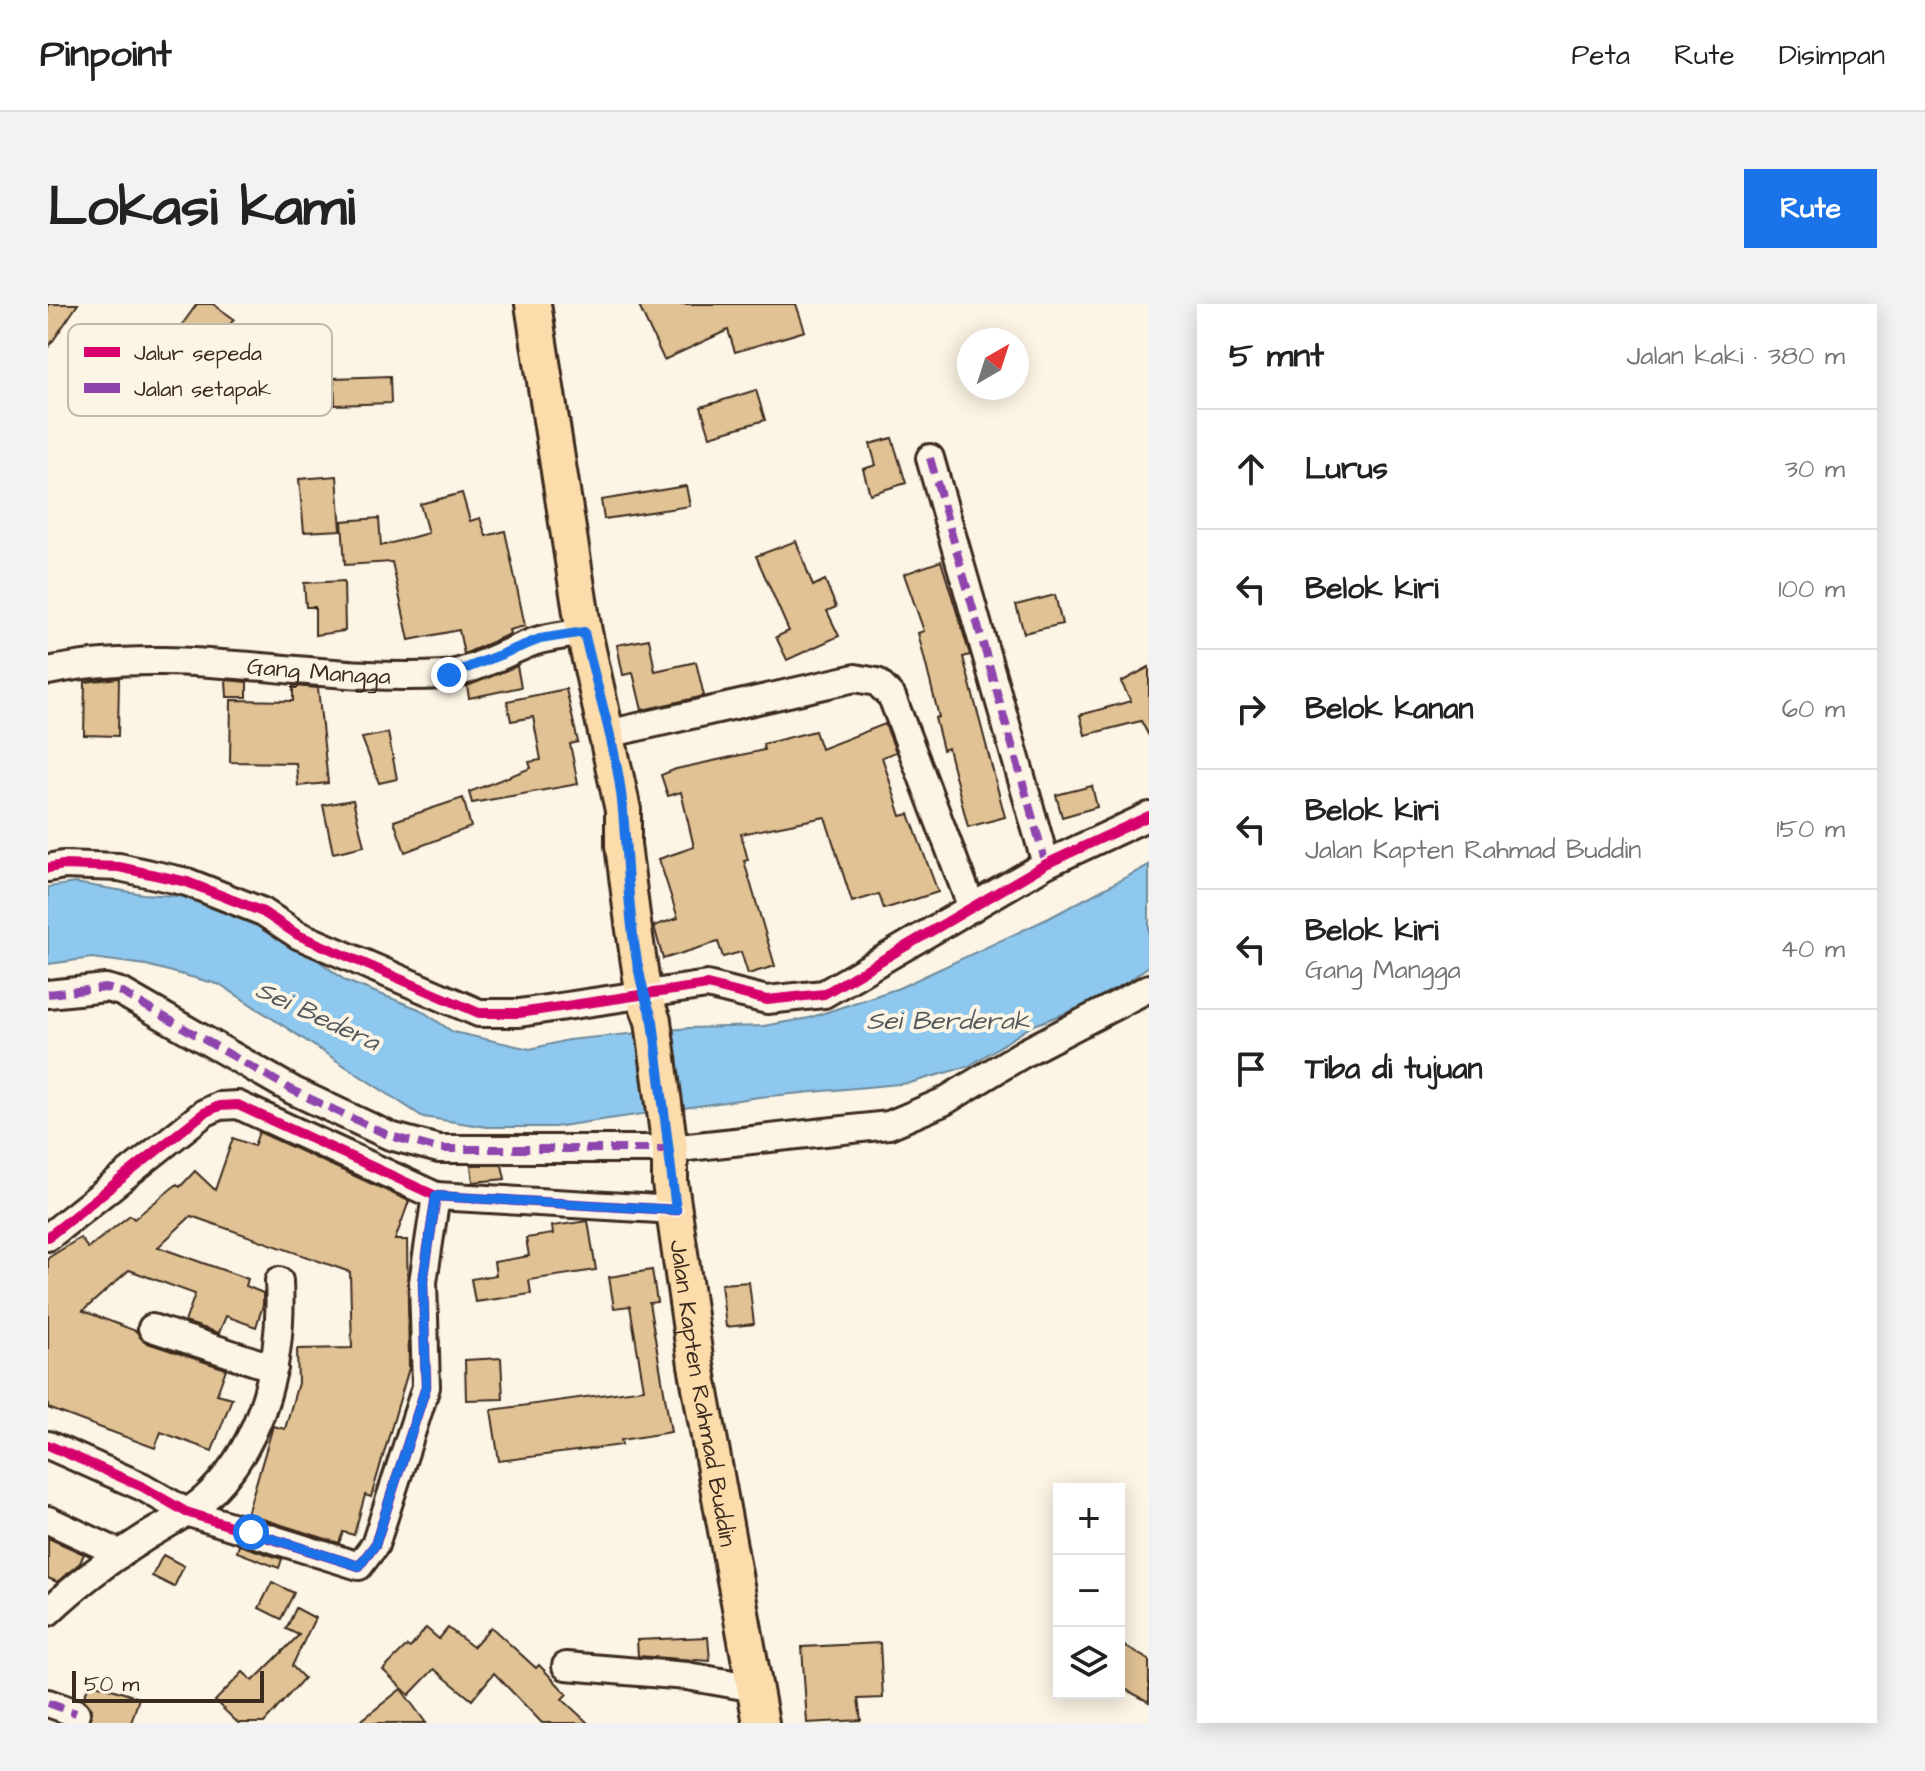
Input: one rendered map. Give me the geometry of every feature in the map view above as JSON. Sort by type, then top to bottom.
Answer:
[{"type":"main road","name":"Jalan Kapten Rahmad Buddin","points":[[533,304],[584,632],[623,810],[623,845],[670,1149],[670,1183],[696,1365],[761,1723]]},
{"type":"street","points":[[930,458],[1046,864]]},
{"type":"street","name":"Gang Mangga","points":[[48,671],[78,665],[147,662],[388,676],[449,675],[540,639],[584,632]]},
{"type":"street","points":[[607,734],[855,678],[877,682],[892,697],[972,908]]},
{"type":"street","points":[[48,868],[63,865],[119,867],[187,882],[263,912],[298,935],[479,1013],[648,1009],[707,985],[767,1000],[824,994],[1046,864],[1149,816]]},
{"type":"street","points":[[48,994],[106,988],[121,992],[340,1115],[390,1136],[439,1149],[670,1149],[889,1125],[943,1102],[1026,1052],[1149,988]]},
{"type":"street","points":[[48,1237],[204,1113],[219,1106],[238,1105],[436,1196],[676,1210]]},
{"type":"street","points":[[48,1445],[143,1487],[186,1512],[353,1565],[363,1562],[375,1545],[426,1387],[423,1282],[436,1196]]},
{"type":"street","points":[[52,1604],[210,1495],[238,1464],[264,1405],[274,1368],[279,1334],[279,1281]]},
{"type":"street","points":[[152,1328],[274,1368]]},
{"type":"street","points":[[48,1520],[121,1554]]},
{"type":"street","points":[[566,1666],[687,1676],[755,1688]]},
{"type":"street","points":[[48,1703],[76,1713]]},
{"type":"water","name":"Sei Berderak","points":[[1149,865],[1149,966],[1105,998],[1032,1026],[969,1066],[910,1083],[759,1097],[554,1127],[487,1127],[423,1117],[221,985],[146,965],[92,958],[48,964],[48,887],[75,883],[143,894],[225,899],[255,913],[346,981],[419,1009],[453,1032],[530,1049],[568,1040],[689,1028],[763,1026],[809,1018],[899,988],[1049,918]]},
{"type":"building","points":[[48,304],[78,304],[48,348]]},
{"type":"building","points":[[197,304],[213,304],[234,319],[230,324],[182,324]]},
{"type":"building","points":[[638,304],[796,304],[805,331],[735,352],[728,330],[664,360]]},
{"type":"building","points":[[390,376],[391,403],[335,405],[334,378]]},
{"type":"building","points":[[756,390],[765,420],[710,436],[701,407]]},
{"type":"building","points":[[892,438],[906,483],[870,494],[863,469],[876,465],[870,444]]},
{"type":"building","points":[[337,476],[341,530],[304,532],[299,479]]},
{"type":"building","points":[[686,486],[690,506],[604,519],[601,500]]},
{"type":"building","points":[[462,493],[470,521],[480,518],[486,536],[505,531],[525,626],[509,630],[510,634],[464,654],[459,630],[409,640],[392,562],[345,565],[342,521],[379,518],[381,546],[428,533],[420,504]]},
{"type":"building","points":[[796,541],[813,586],[825,580],[836,607],[827,611],[839,636],[787,660],[776,637],[789,631],[756,556]]},
{"type":"building","points":[[941,561],[970,655],[963,657],[1005,817],[968,827],[948,748],[943,750],[935,718],[939,717],[918,633],[924,631],[904,574]]},
{"type":"building","points":[[344,581],[345,631],[315,635],[315,607],[306,607],[304,583]]},
{"type":"building","points":[[1055,595],[1062,624],[1024,633],[1016,605]]},
{"type":"building","points":[[649,639],[655,671],[696,662],[704,696],[642,710],[633,673],[623,675],[617,645]]},
{"type":"building","points":[[517,666],[521,687],[469,698],[467,686]]},
{"type":"building","points":[[1149,667],[1149,736],[1141,721],[1085,735],[1080,715],[1131,701],[1121,682]]},
{"type":"building","points":[[119,678],[118,736],[84,735],[85,682]]},
{"type":"building","points":[[226,680],[247,682],[247,697],[227,697]]},
{"type":"building","points":[[293,686],[318,688],[328,783],[298,786],[296,763],[230,762],[231,700],[293,701]]},
{"type":"building","points":[[566,689],[578,742],[570,744],[578,784],[472,803],[469,792],[531,768],[529,762],[541,760],[533,717],[511,721],[507,701]]},
{"type":"building","points":[[885,724],[896,752],[882,757],[901,816],[909,814],[938,892],[884,909],[879,894],[852,902],[825,817],[741,834],[748,860],[744,861],[775,966],[748,974],[741,952],[723,957],[718,942],[663,959],[654,926],[678,918],[659,859],[694,847],[681,792],[668,796],[661,775],[764,750],[763,744],[815,731],[821,749]]},
{"type":"building","points":[[388,733],[397,779],[379,783],[362,738]]},
{"type":"building","points":[[1092,786],[1097,807],[1062,817],[1056,795]]},
{"type":"building","points":[[463,798],[471,827],[405,852],[394,821]]},
{"type":"building","points":[[353,800],[364,846],[333,853],[323,805]]},
{"type":"building","points":[[259,1132],[409,1201],[395,1240],[407,1240],[409,1368],[371,1497],[365,1495],[354,1535],[343,1532],[339,1543],[247,1514],[273,1426],[285,1429],[298,1383],[297,1349],[352,1348],[350,1272],[191,1216],[158,1247],[248,1279],[246,1286],[263,1293],[263,1305],[256,1327],[226,1316],[219,1333],[185,1322],[195,1294],[129,1270],[83,1311],[136,1331],[147,1343],[226,1369],[217,1394],[232,1398],[212,1451],[161,1432],[155,1448],[48,1408],[48,1258],[80,1238],[88,1248],[130,1215],[134,1219],[177,1184],[180,1187],[195,1171],[215,1190],[233,1138],[254,1146]]},
{"type":"building","points":[[471,1165],[502,1165],[505,1179],[473,1182]]},
{"type":"building","points":[[588,1221],[596,1270],[529,1280],[531,1294],[475,1302],[471,1279],[496,1275],[494,1262],[529,1256],[526,1238],[553,1234],[552,1226]]},
{"type":"building","points":[[652,1270],[657,1302],[649,1303],[671,1432],[621,1440],[622,1445],[499,1461],[491,1410],[644,1389],[630,1306],[614,1308],[609,1277]]},
{"type":"building","points":[[749,1282],[754,1324],[726,1327],[721,1284]]},
{"type":"building","points":[[501,1358],[503,1399],[466,1400],[465,1360]]},
{"type":"building","points":[[48,1538],[84,1554],[80,1563],[57,1582],[48,1578]]},
{"type":"building","points":[[239,1545],[282,1559],[279,1568],[237,1552]]},
{"type":"building","points":[[163,1555],[184,1566],[174,1587],[152,1576]]},
{"type":"building","points":[[272,1582],[294,1593],[281,1619],[259,1608]]},
{"type":"building","points":[[296,1608],[315,1618],[292,1666],[304,1678],[264,1723],[238,1723],[215,1701],[243,1672],[253,1681],[299,1635],[286,1629]]},
{"type":"building","points":[[491,1627],[536,1668],[539,1665],[567,1694],[562,1699],[588,1723],[542,1723],[494,1673],[472,1700],[434,1669],[409,1695],[383,1670],[407,1646],[410,1648],[426,1628],[439,1639],[448,1628],[473,1647]]},
{"type":"building","points":[[708,1637],[710,1661],[638,1656],[637,1640]]},
{"type":"building","points":[[880,1643],[883,1698],[858,1699],[861,1720],[807,1723],[802,1647]]},
{"type":"building","points":[[1125,1646],[1149,1660],[1149,1702],[1125,1689]]},
{"type":"building","points":[[90,1682],[139,1698],[131,1723],[88,1723],[92,1709],[83,1699]]},
{"type":"building","points":[[401,1689],[426,1723],[358,1723]]},
{"type":"marked path","points":[[930,458],[1046,864]]},
{"type":"marked path","points":[[48,994],[106,988],[121,992],[294,1091],[390,1136],[439,1149],[670,1149]]},
{"type":"marked path","points":[[48,1703],[76,1713]]},
{"type":"cycle path","points":[[48,868],[63,865],[119,867],[187,882],[263,912],[298,935],[479,1013],[519,1013],[707,985],[767,1000],[824,994],[1046,864],[1149,816]]},
{"type":"cycle path","points":[[48,1237],[204,1113],[219,1106],[238,1105],[436,1196],[676,1210]]},
{"type":"cycle path","points":[[48,1445],[143,1487],[186,1512],[359,1566],[375,1545],[426,1387],[423,1282],[436,1196]]},
{"type":"route","points":[[251,1532],[359,1566],[375,1545],[426,1387],[423,1282],[436,1196],[676,1210],[670,1183],[670,1149],[662,1112],[653,1021],[644,997],[633,923],[623,845],[623,810],[584,632],[540,639],[449,675]]},
{"type":"water label","name":"Sei Bedera","points":[[318,1015]]}]
